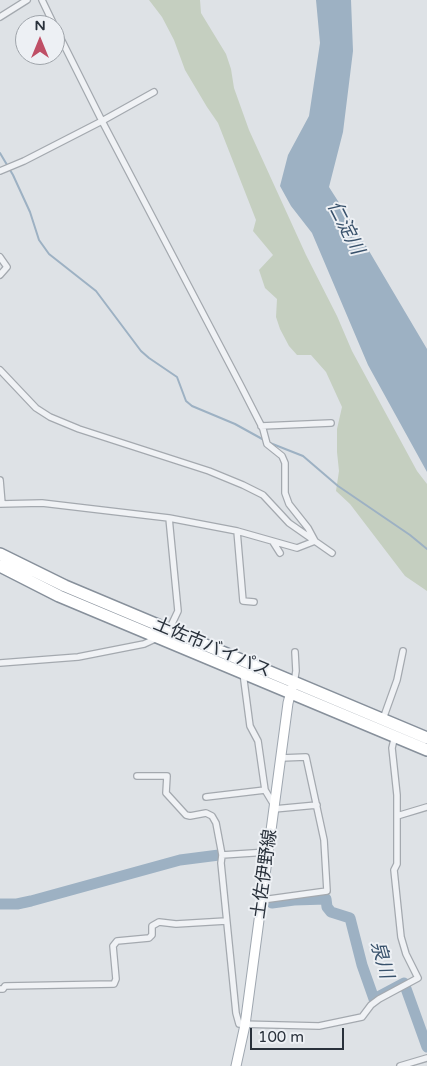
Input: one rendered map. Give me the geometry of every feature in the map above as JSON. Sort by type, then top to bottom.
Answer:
[{"type":"highway","name":"土佐市バイパス","points":[[0,554],[65,586],[170,630],[292,688],[396,731],[427,750]]},
{"type":"highway","name":"土佐市バイパス","points":[[0,566],[59,596],[243,673],[383,719],[396,731],[427,738]]},
{"type":"main road","name":"土佐伊野線","points":[[236,1066],[245,1025],[292,688]]},
{"type":"street","points":[[0,17],[27,0]]},
{"type":"street","points":[[42,0],[50,15]]},
{"type":"street","points":[[65,46],[102,121],[262,426],[266,440],[282,456],[285,462],[285,493],[289,504],[308,528],[315,541]]},
{"type":"street","points":[[0,171],[24,161],[102,121],[154,92]]},
{"type":"street","points":[[0,257],[7,267],[0,275]]},
{"type":"street","points":[[0,370],[36,408],[50,417],[79,429],[181,462],[243,485],[263,495],[289,523],[332,553]]},
{"type":"street","points":[[262,426],[330,423]]},
{"type":"street","points":[[0,480],[1,504],[42,503],[170,518],[237,531],[297,548],[315,541]]},
{"type":"street","points":[[0,663],[78,657],[144,644],[159,638],[170,630],[178,611],[170,518]]},
{"type":"street","points":[[237,531],[243,601],[254,602]]},
{"type":"street","points":[[272,542],[280,553]]},
{"type":"street","points":[[383,719],[403,651]]},
{"type":"street","points":[[292,688],[296,671],[295,652]]},
{"type":"street","points":[[243,673],[250,726],[258,741],[265,790],[274,807],[317,805]]},
{"type":"street","points":[[137,776],[167,776],[166,794],[186,814],[190,816],[206,813],[212,816],[216,823],[222,855],[226,921],[236,1013],[239,1024],[319,1026],[334,1024],[362,1017],[371,1005],[418,978],[406,954],[401,937],[394,870],[397,864],[398,795],[392,748],[396,731]]},
{"type":"street","points":[[262,900],[327,891],[324,840],[306,757],[281,758]]},
{"type":"street","points":[[206,797],[265,790]]},
{"type":"street","points":[[397,816],[427,806]]},
{"type":"street","points":[[222,855],[268,852]]},
{"type":"street","points":[[0,989],[3,989],[5,986],[114,984],[116,979],[113,946],[117,941],[148,938],[152,935],[152,926],[159,922],[176,924],[226,921]]},
{"type":"street","points":[[400,1066],[427,1058]]},
{"type":"green space","points":[[149,0],[200,0],[201,13],[226,54],[234,88],[249,130],[306,255],[337,316],[352,351],[417,471],[427,484],[427,591],[405,576],[350,504],[336,491],[339,471],[337,429],[342,407],[326,372],[311,355],[297,355],[289,346],[280,329],[276,317],[277,299],[265,288],[259,270],[273,255],[253,231],[256,220],[218,123],[185,70],[174,40],[162,17]]},
{"type":"water","name":"仁淀川","points":[[316,0],[351,0],[353,51],[343,132],[329,187],[427,349],[427,472],[368,365],[312,233],[291,206],[280,186],[288,155],[309,116],[320,43]]},
{"type":"waterway","points":[[0,153],[13,175],[30,212],[39,240],[49,254],[96,291],[141,351],[177,377],[186,401],[192,406],[235,424],[264,440]]},
{"type":"waterway","points":[[270,443],[303,456],[338,486],[410,535],[427,549]]},
{"type":"waterway","name":"泉川","points":[[0,904],[17,904],[31,901],[180,860],[219,855]]},
{"type":"waterway","name":"泉川","points":[[272,903],[326,899],[327,907],[331,912],[350,918],[362,965],[374,999],[404,983],[427,1047]]}]
